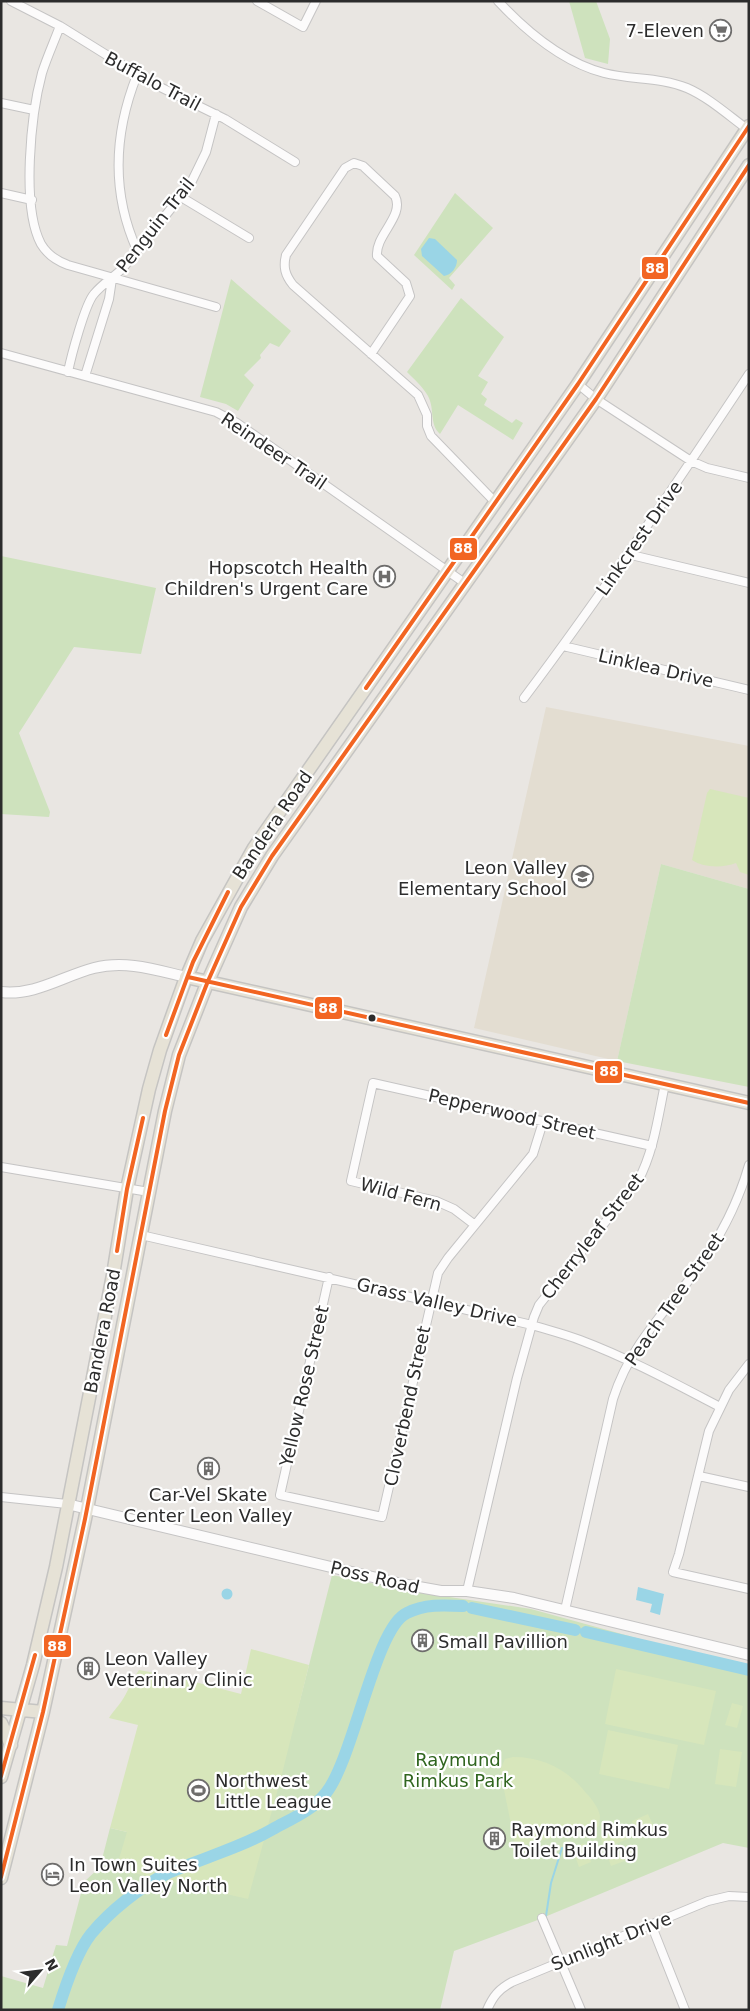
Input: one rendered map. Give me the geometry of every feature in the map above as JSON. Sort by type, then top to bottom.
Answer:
[{"type":"main road","name":"Bandera Road","points":[[1,1777],[11,1745],[49,1594],[113,1275],[127,1189],[149,1089],[160,1050],[186,977],[202,941],[222,902],[254,848],[578,384],[748,127]]},
{"type":"main road","name":"Bandera Road","points":[[1,1878],[42,1712],[87,1509],[165,1111],[180,1055],[208,981],[241,907],[272,856],[596,399],[749,165]]},
{"type":"main road","points":[[301,782],[316,794]]},
{"type":"main road","points":[[186,977],[749,1103]]},
{"type":"main road","points":[[96,1358],[117,1361]]},
{"type":"main road","points":[[1,1708],[42,1712]]},
{"type":"main road","points":[[1,1723],[11,1745]]},
{"type":"street","name":"Buffalo Trail","points":[[11,1],[60,26],[137,75],[216,114],[295,162]]},
{"type":"street","points":[[258,1],[302,27],[316,1]]},
{"type":"street","points":[[498,1],[530,32],[568,58],[604,72],[661,80],[688,89],[748,127]]},
{"type":"street","points":[[60,26],[43,72],[34,110],[29,159],[32,200],[38,237],[50,255],[68,266],[216,307]]},
{"type":"street","points":[[137,75],[129,95],[122,123],[118,178],[123,213],[137,250]]},
{"type":"street","points":[[1,103],[34,110]]},
{"type":"street","name":"Penguin Trail","points":[[68,372],[81,325],[93,295],[112,279],[190,185],[202,160],[216,114]]},
{"type":"street","points":[[371,354],[410,296],[406,283],[377,256],[378,244],[397,209],[398,202],[395,196],[363,166],[354,162],[345,168],[286,255],[283,267],[293,285],[371,354],[418,395],[427,415],[427,426],[431,436],[496,503]]},
{"type":"street","points":[[1,193],[32,200]]},
{"type":"street","points":[[181,197],[250,238]]},
{"type":"street","name":"Penguin Trail","points":[[86,376],[109,300],[112,279]]},
{"type":"street","name":"Reindeer Trail","points":[[1,353],[216,412],[237,423],[466,584]]},
{"type":"street","name":"Linkcrest Drive","points":[[524,698],[563,646],[691,462],[749,374]]},
{"type":"street","points":[[578,384],[596,399],[691,462],[707,468],[749,478]]},
{"type":"street","points":[[627,554],[749,583]]},
{"type":"street","name":"Linklea Drive","points":[[563,646],[749,690]]},
{"type":"street","points":[[1,992],[32,990],[45,987],[75,974],[108,965],[146,967],[186,977]]},
{"type":"street","name":"Pepperwood Street","points":[[351,1181],[373,1083],[652,1146]]},
{"type":"street","name":"Cherryleaf Street","points":[[467,1591],[517,1378],[539,1305],[632,1190],[646,1167],[665,1084]]},
{"type":"street","name":"Cloverbend Street","points":[[382,1517],[430,1300],[438,1273],[448,1258],[533,1154],[543,1122]]},
{"type":"street","name":"Peach Tree Street","points":[[565,1610],[613,1399],[628,1361],[653,1324],[714,1246],[732,1213],[749,1164]]},
{"type":"street","points":[[1,1167],[149,1192]]},
{"type":"street","name":"Wild Fern","points":[[351,1181],[436,1201],[454,1209],[475,1225]]},
{"type":"street","name":"Grass Valley Drive","points":[[141,1235],[532,1325],[579,1339],[658,1374],[720,1407]]},
{"type":"street","name":"Yellow Rose Street","points":[[329,1277],[280,1495],[382,1517]]},
{"type":"street","points":[[749,1364],[745,1374],[720,1407],[709,1430],[673,1572],[749,1589]]},
{"type":"street","points":[[698,1476],[749,1487]]},
{"type":"street","name":"Poss Road","points":[[1,1497],[68,1504],[408,1585],[441,1591],[467,1591],[514,1598],[749,1655]]},
{"type":"street","name":"Sunlight Drive","points":[[488,2010],[492,1998],[512,1982],[715,1898],[729,1896],[749,1897]]},
{"type":"street","points":[[542,1918],[581,2010]]},
{"type":"street","points":[[651,1924],[685,2010]]},
{"type":"shaded area","name":"Leon Valley Elementary School","points":[[546,707],[749,746],[749,889],[661,864],[617,1061],[474,1028]]},
{"type":"green space","points":[[569,1],[596,1],[610,39],[608,64],[585,58]]},
{"type":"green space","points":[[455,193],[493,228],[449,278],[455,285],[452,290],[414,255]]},
{"type":"green space","points":[[231,279],[291,331],[279,347],[270,343],[260,355],[261,358],[244,375],[254,385],[238,411],[226,404],[200,397]]},
{"type":"green space","points":[[461,298],[504,337],[478,376],[488,382],[481,394],[487,399],[484,405],[512,423],[516,419],[523,423],[513,440],[458,405],[440,434],[434,426],[428,396],[407,372]]},
{"type":"green space","points":[[1,556],[156,588],[141,654],[74,647],[19,733],[50,812],[49,817],[1,814]]},
{"type":"green space","points":[[710,789],[749,798],[749,875],[740,872],[736,863],[714,866],[702,865],[692,860],[707,793]]},
{"type":"green space","points":[[661,864],[749,889],[749,1087],[617,1061]]},
{"type":"green space","name":"Raymund Rimkus Park","points":[[332,1575],[409,1591],[531,1609],[749,1669],[749,1848],[723,1843],[535,1921],[454,1951],[440,2010],[1,2010],[1,1976],[43,1988],[56,1945],[67,1946],[84,1882],[100,1867],[110,1828],[127,1832],[296,1716]]},
{"type":"green space","name":"Northwest Little League","points":[[251,1649],[309,1665],[248,1899],[116,1869],[127,1832],[110,1828],[138,1725],[109,1718],[110,1716],[139,1670],[176,1677],[241,1694]]},
{"type":"green space","points":[[616,1669],[716,1691],[704,1745],[605,1724]]},
{"type":"green space","points":[[732,1703],[743,1706],[737,1728],[725,1725]]},
{"type":"green space","points":[[608,1730],[678,1745],[669,1789],[599,1774]]},
{"type":"green space","points":[[720,1749],[742,1752],[736,1787],[715,1784]]},
{"type":"green space","points":[[513,1757],[544,1762],[571,1777],[588,1795],[596,1807],[600,1816],[598,1827],[519,1846],[515,1844],[500,1770],[505,1759]]},
{"type":"green space","points":[[648,1814],[653,1825],[636,1832],[632,1821]]},
{"type":"green space","points":[[624,1827],[628,1839],[605,1848],[600,1837]]},
{"type":"green space","points":[[584,1843],[591,1862],[579,1867],[572,1848]]},
{"type":"green space","points":[[630,1845],[635,1857],[611,1866],[607,1854]]},
{"type":"water","points":[[429,238],[435,239],[457,260],[455,268],[449,274],[444,276],[422,256],[421,249]]},
{"type":"water","points":[[638,1587],[664,1594],[660,1615],[650,1612],[652,1604],[636,1600]]},
{"type":"water","points":[[227,1588],[233,1594],[227,1600],[221,1594]]},
{"type":"waterway","points":[[58,2010],[80,1951],[99,1925],[126,1900],[168,1873],[260,1836],[301,1814],[321,1799],[336,1776],[375,1667],[395,1623],[407,1613],[420,1608],[441,1605],[463,1606]]},
{"type":"waterway","points":[[472,1608],[575,1630]]},
{"type":"waterway","points":[[586,1632],[749,1670]]},
{"type":"waterway","points":[[546,1916],[551,1883],[562,1848]]},
{"type":"transit line","name":"88","points":[[366,688],[578,384],[749,126]]},
{"type":"transit line","name":"88","points":[[1,1877],[43,1712],[85,1519],[165,1111],[179,1055],[208,981],[241,907],[272,856],[596,399],[749,165]]},
{"type":"transit line","name":"88","points":[[166,1035],[193,962],[228,892]]},
{"type":"transit line","name":"88","points":[[188,977],[749,1103]]},
{"type":"transit line","name":"88","points":[[117,1251],[127,1189],[143,1118]]},
{"type":"transit line","name":"88","points":[[1,1776],[35,1655]]},
{"type":"place","name":"7-Eleven","points":[[720,30]]},
{"type":"place","name":"Hopscotch Health Children's Urgent Care","points":[[384,577]]},
{"type":"place","name":"Leon Valley Elementary School","points":[[583,877]]},
{"type":"place","name":"Car-Vel Skate Center Leon Valley","points":[[208,1469]]},
{"type":"place","name":"Small Pavillion","points":[[422,1641]]},
{"type":"place","name":"Leon Valley Veterinary Clinic","points":[[89,1668]]},
{"type":"place","name":"Northwest Little League","points":[[199,1790]]},
{"type":"place","name":"Raymond Rimkus Toilet Building","points":[[495,1839]]},
{"type":"place","name":"In Town Suites Leon Valley North","points":[[53,1874]]}]
